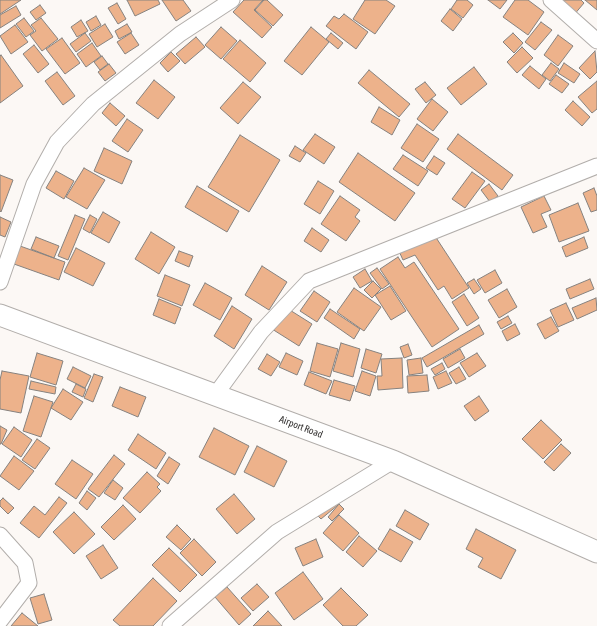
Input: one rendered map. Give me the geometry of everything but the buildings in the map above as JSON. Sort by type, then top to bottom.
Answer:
[{"type":"main road","name":"Airport Road","points":[[0,315],[394,461],[597,552]]},
{"type":"street","points":[[0,282],[34,184],[57,142],[99,99],[180,34],[232,0]]},
{"type":"street","points":[[551,0],[597,41]]},
{"type":"street","points":[[216,394],[261,332],[309,281],[597,166]]},
{"type":"street","points":[[170,626],[277,532],[394,461]]},
{"type":"street","points":[[0,535],[25,563],[29,583],[0,621]]}]
